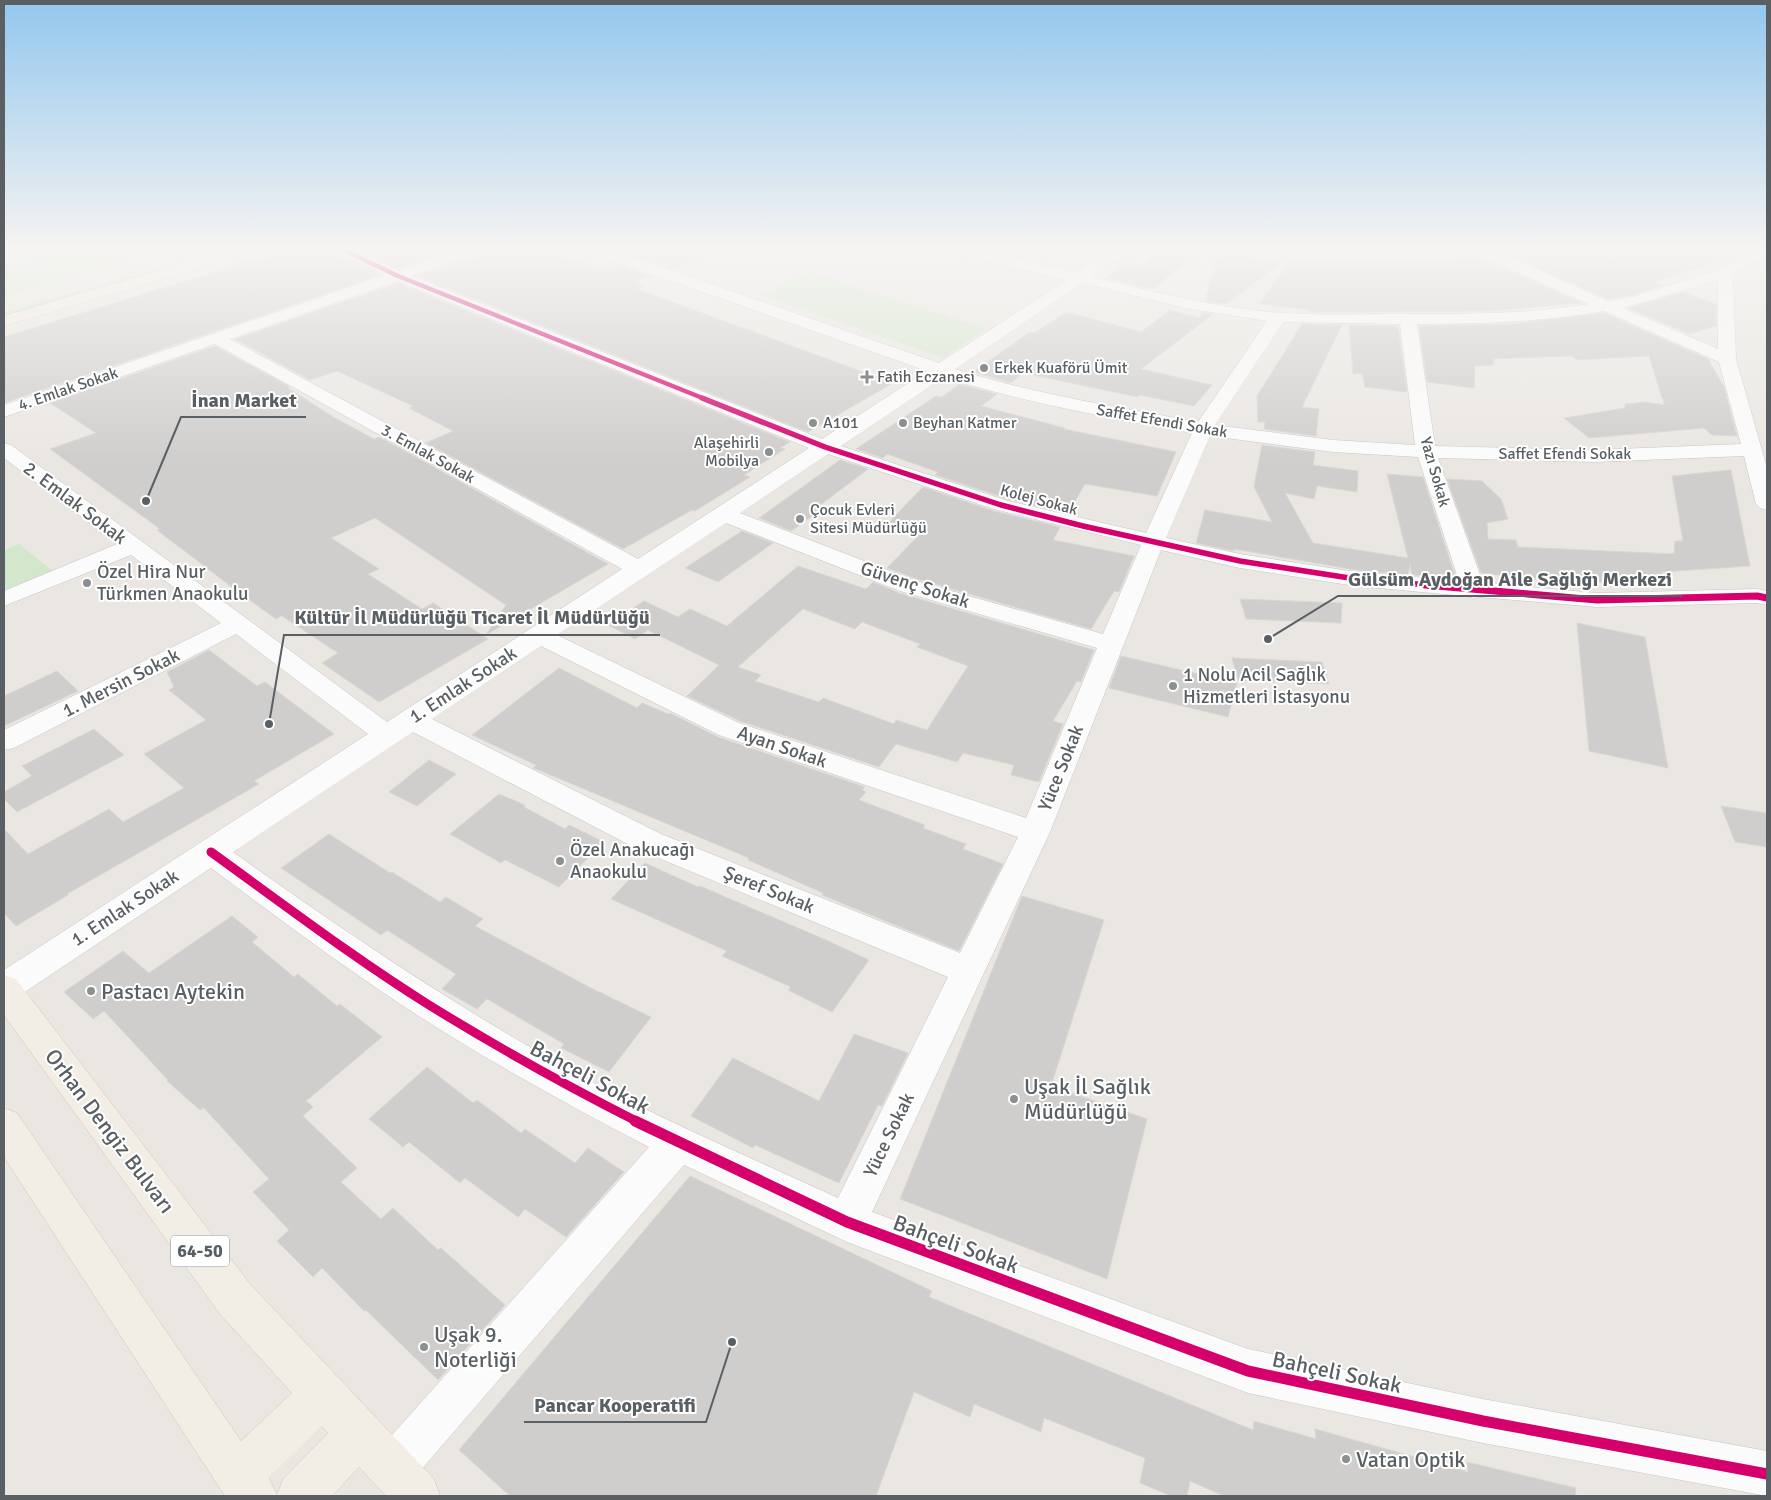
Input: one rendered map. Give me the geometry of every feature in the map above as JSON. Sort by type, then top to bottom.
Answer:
[{"type":"main road","name":"Orhan Dengiz Bulvarı","points":[[4,988],[235,1299],[405,1483]]},
{"type":"main road","points":[[4,1125],[237,1489],[322,1394]]},
{"type":"main road","points":[[300,1496],[359,1433]]},
{"type":"street","name":"4. Emlak Sokak","points":[[4,411],[269,320]]},
{"type":"street","name":"Kolej Sokak","points":[[508,320],[825,447],[1001,505],[1153,542],[1240,561],[1356,579],[1474,591],[1597,600],[1757,596],[1767,598]]},
{"type":"street","name":"Saffet Efendi Sokak","points":[[796,320],[990,386],[1066,403],[1203,429],[1333,446],[1426,452],[1594,456],[1751,450]]},
{"type":"street","name":"1. Emlak Sokak","points":[[4,988],[1018,320]]},
{"type":"street","name":"Yüce Sokak","points":[[847,1222],[1035,832],[1153,542],[1203,429],[1276,320]]},
{"type":"street","points":[[1376,320],[1437,320]]},
{"type":"street","points":[[1639,320],[1727,359]]},
{"type":"street","points":[[1726,320],[1727,359],[1767,504]]},
{"type":"street","name":"Yazı Sokak","points":[[1408,321],[1426,452],[1474,591]]},
{"type":"street","name":"3. Emlak Sokak","points":[[216,338],[640,569]]},
{"type":"street","name":"2. Emlak Sokak","points":[[4,450],[238,624],[399,728]]},
{"type":"street","name":"Güvenç Sokak","points":[[724,514],[908,586],[1111,644]]},
{"type":"street","points":[[4,599],[133,546]]},
{"type":"street","name":"1. Mersin Sokak","points":[[4,742],[238,624]]},
{"type":"street","name":"Ayan Sokak","points":[[538,636],[729,729],[1035,832]]},
{"type":"street","name":"Şeref Sokak","points":[[399,728],[650,842],[969,971]]},
{"type":"street","name":"Bahçeli Sokak","points":[[211,852],[331,939],[428,1004],[548,1076],[678,1143],[847,1222],[1248,1372],[1483,1422],[1767,1474]]},
{"type":"street","points":[[405,1483],[678,1143]]},
{"type":"green space","points":[[834,320],[958,320],[986,329],[943,358]]},
{"type":"green space","points":[[19,544],[54,572],[4,594],[4,550]]},
{"type":"building","points":[[59,320],[248,320],[4,403],[4,337]]},
{"type":"building","points":[[290,320],[489,320],[790,442],[780,448],[785,449],[744,475],[750,477],[695,511],[692,510],[623,549],[426,443],[453,431],[409,408],[413,406],[337,371],[310,380],[235,339]]},
{"type":"building","points":[[527,320],[721,320],[893,383],[808,432]]},
{"type":"building","points":[[1054,320],[1097,320],[1141,332],[1157,320],[1205,320],[1141,369],[1212,385],[1194,406],[1140,395],[1138,397],[1023,373],[1011,383],[973,372],[1030,332],[1034,333]]},
{"type":"building","points":[[1545,320],[1620,320],[1708,359],[1724,387],[1737,436],[1712,435],[1704,428],[1589,438],[1564,418],[1625,408],[1625,404],[1645,402],[1664,405],[1663,401],[1665,401],[1662,398],[1649,356],[1577,360],[1572,356],[1493,359],[1494,365],[1475,366],[1474,388],[1427,382],[1419,326],[1511,324]]},
{"type":"building","points":[[1656,320],[1716,320],[1716,326],[1689,334]]},
{"type":"building","points":[[1302,324],[1342,325],[1302,407],[1319,409],[1316,436],[1264,429],[1265,422],[1258,422],[1257,396]]},
{"type":"building","points":[[1349,325],[1398,326],[1407,392],[1365,387],[1362,373],[1353,374]]},
{"type":"building","points":[[215,346],[290,387],[288,388],[335,418],[374,439],[379,437],[608,564],[486,635],[506,605],[375,518],[331,538],[379,569],[368,574],[422,609],[433,603],[488,639],[379,702],[322,663],[338,653],[282,616],[276,619],[157,530],[160,529],[50,449],[96,433],[50,403]]},
{"type":"building","points":[[959,384],[997,394],[981,406],[1064,429],[1176,452],[1157,496],[1085,484],[1068,513],[1008,499],[935,475],[938,472],[887,454],[883,458],[856,449],[936,396],[942,397]]},
{"type":"building","points":[[1262,445],[1315,452],[1313,465],[1358,471],[1357,492],[1317,486],[1314,499],[1285,493],[1313,543],[1408,558],[1387,474],[1423,477],[1456,579],[1412,575],[1410,564],[1408,575],[1356,570],[1234,549],[1234,551],[1196,543],[1205,510],[1272,522],[1254,487]]},
{"type":"building","points":[[840,460],[868,469],[815,509],[820,511],[791,531],[759,518]]},
{"type":"building","points":[[1731,470],[1750,566],[1661,572],[1672,585],[1555,581],[1481,573],[1447,479],[1482,481],[1501,499],[1508,519],[1487,523],[1488,539],[1516,540],[1518,547],[1674,554],[1675,541],[1683,541],[1672,476]]},
{"type":"building","points":[[923,487],[994,511],[1060,527],[1053,540],[1134,556],[1119,592],[1114,591],[1091,629],[917,579],[887,568],[922,532],[889,522]]},
{"type":"building","points":[[742,531],[773,543],[718,582],[685,568]]},
{"type":"building","points":[[798,566],[866,589],[873,582],[899,593],[1094,650],[1081,682],[1077,681],[1053,721],[1063,724],[1039,782],[1011,775],[1014,765],[963,753],[957,762],[896,744],[879,767],[740,721],[687,696],[719,665],[648,630],[635,639],[608,625],[644,601],[678,617],[690,609],[727,626]],"holes":[[[803,609],[855,629],[862,622],[920,644],[917,647],[968,666],[927,730],[896,720],[894,724],[823,698],[819,702],[755,681],[761,675],[738,667]]]},
{"type":"building","points":[[1240,599],[1342,603],[1341,623],[1246,619]]},
{"type":"building","points":[[1577,623],[1645,637],[1668,768],[1589,751]]},
{"type":"building","points":[[209,650],[257,686],[265,682],[334,734],[254,781],[259,784],[67,894],[16,926],[4,913],[4,829],[28,854],[109,809],[123,822],[184,788],[144,754],[206,720],[169,690],[174,687],[167,672]]},
{"type":"building","name":"1 Nolu Acil Sağlık Hizmetleri İstasyonu","points":[[1121,656],[1237,683],[1228,717],[1109,688]]},
{"type":"building","points":[[1232,658],[1322,662],[1329,684],[1238,680]]},
{"type":"building","points":[[559,668],[637,708],[642,703],[668,714],[670,713],[718,737],[865,787],[862,790],[866,792],[859,800],[925,825],[923,828],[966,844],[963,849],[1003,864],[959,951],[822,895],[823,893],[748,860],[749,858],[533,768],[536,765],[472,735]]},
{"type":"building","points":[[57,671],[78,691],[4,726],[4,696]]},
{"type":"building","points":[[94,729],[124,755],[17,812],[4,799],[4,792],[32,776],[22,766]]},
{"type":"building","points":[[429,760],[456,774],[417,806],[389,792]]},
{"type":"building","points":[[499,794],[525,805],[524,807],[565,829],[569,825],[604,842],[559,887],[505,860],[501,863],[450,834]]},
{"type":"building","points":[[1721,806],[1767,813],[1767,847],[1735,842]]},
{"type":"building","points":[[329,834],[440,902],[446,897],[483,919],[475,926],[591,988],[651,1017],[609,1072],[561,1048],[564,1044],[487,999],[477,1009],[442,989],[456,974],[387,930],[381,935],[281,868]]},
{"type":"building","points":[[645,863],[869,960],[832,1012],[788,990],[791,987],[722,956],[727,951],[611,899]]},
{"type":"building","name":"Uşak İl Sağlık Müdürlüğü","points":[[1022,896],[1104,920],[1051,1086],[1147,1119],[1107,1279],[900,1199]]},
{"type":"building","points":[[232,916],[258,937],[252,942],[294,977],[298,974],[337,1006],[340,1004],[382,1037],[306,1101],[313,1107],[303,1116],[357,1168],[341,1182],[381,1219],[393,1208],[438,1250],[441,1248],[505,1305],[438,1380],[366,1310],[364,1311],[322,1268],[313,1277],[277,1241],[289,1230],[253,1192],[269,1179],[204,1108],[200,1110],[167,1081],[104,1011],[93,1019],[64,992],[123,951],[149,973]]},
{"type":"building","points":[[854,1034],[908,1053],[882,1106],[878,1105],[839,1183],[755,1145],[753,1148],[691,1116],[733,1058],[819,1101]]},
{"type":"building","points":[[427,1067],[473,1103],[477,1100],[521,1133],[525,1129],[575,1163],[588,1148],[624,1172],[566,1237],[525,1209],[518,1217],[465,1178],[460,1183],[409,1142],[403,1147],[369,1119]]},
{"type":"building","points":[[690,1176],[932,1291],[929,1297],[1253,1430],[1254,1421],[1316,1439],[1315,1429],[1468,1472],[1467,1462],[1576,1488],[1575,1496],[1224,1496],[1190,1481],[1187,1496],[1171,1496],[1140,1483],[1145,1458],[1044,1418],[1041,1432],[974,1404],[970,1417],[914,1392],[876,1496],[510,1496],[459,1450]]},
{"type":"cycle path","points":[[508,320],[825,447],[1001,505],[1083,526],[1240,561],[1356,579],[1597,600],[1757,596],[1767,598]]},
{"type":"cycle path","points":[[211,852],[331,939],[428,1004],[548,1076],[678,1143],[847,1222],[1248,1371],[1483,1421],[1767,1474]]},
{"type":"place","name":"Erkek Kuaförü Ümit","points":[[984,368]]},
{"type":"place","name":"Fatih Eczanesi","points":[[867,377]]},
{"type":"place","name":"A101","points":[[813,423]]},
{"type":"place","name":"Beyhan Katmer","points":[[903,423]]},
{"type":"place","name":"Alaşehirli Mobilya","points":[[769,452]]},
{"type":"place","name":"İnan Market","points":[[146,501]]},
{"type":"place","name":"Çocuk Evleri Sitesi Müdürlüğü","points":[[800,519]]},
{"type":"place","name":"Özel Hira Nur Türkmen Anaokulu","points":[[87,583]]},
{"type":"place","name":"Gülsüm Aydoğan Aile Sağlığı Merkezi","points":[[1268,639]]},
{"type":"place","name":"1 Nolu Acil Sağlık Hizmetleri İstasyonu","points":[[1173,686]]},
{"type":"place","name":"Kültür İl Müdürlüğü Ticaret İl Müdürlüğü","points":[[269,724]]},
{"type":"place","name":"Özel Anakucağı Anaokulu","points":[[560,861]]},
{"type":"place","name":"Pastacı Aytekin","points":[[91,991]]},
{"type":"place","name":"Uşak İl Sağlık Müdürlüğü","points":[[1014,1099]]},
{"type":"place","name":"Pancar Kooperatifi","points":[[732,1342]]},
{"type":"place","name":"Uşak 9. Noterliği","points":[[424,1347]]},
{"type":"place","name":"Vatan Optik","points":[[1346,1459]]}]
